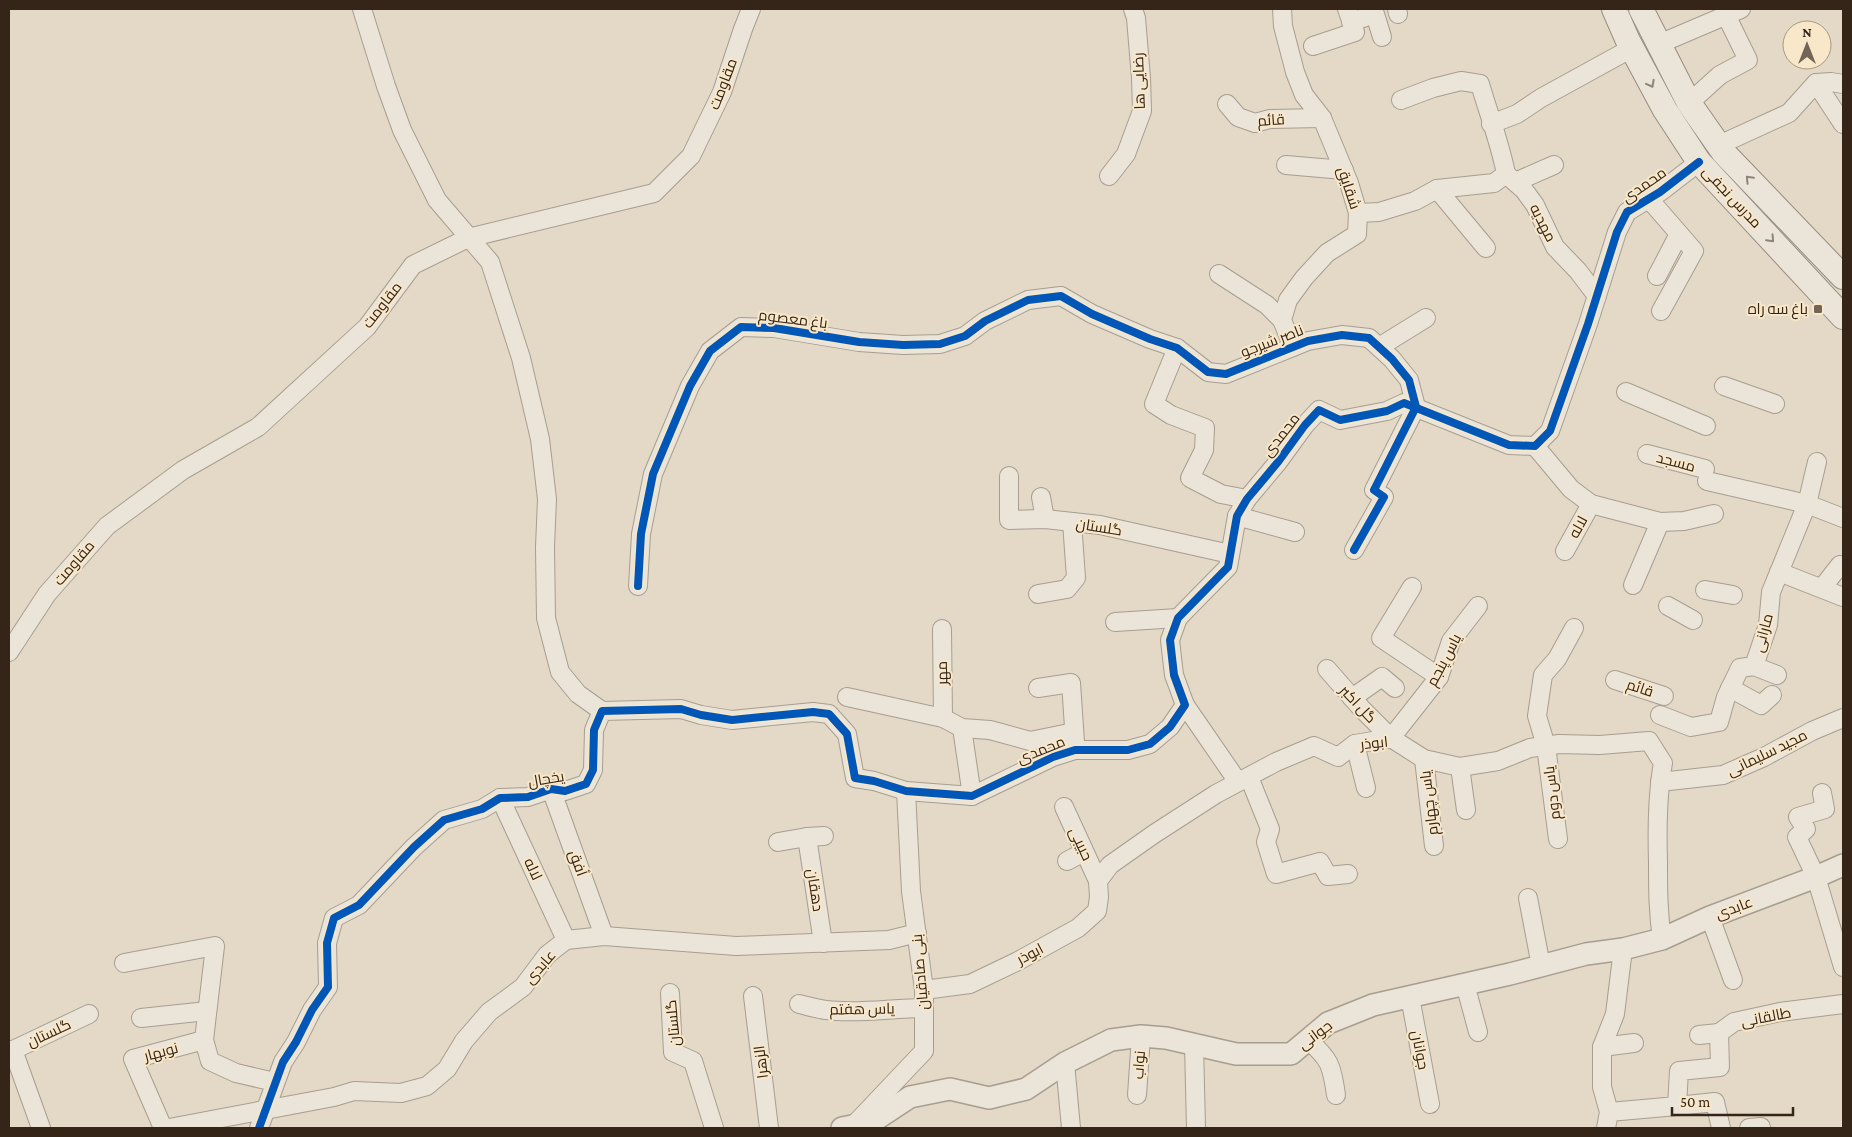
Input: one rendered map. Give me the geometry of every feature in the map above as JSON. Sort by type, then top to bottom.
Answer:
[{"type":"main road","name":"مدرس نجفی","points":[[1614,9],[1632,48],[1665,110],[1699,162],[1843,317]]},
{"type":"main road","name":"مدرس نجفی","points":[[1641,9],[1689,103],[1719,146],[1843,277]]},
{"type":"street","points":[[362,9],[402,130],[437,200],[490,262],[521,358],[540,439],[547,499],[545,547],[546,618],[560,672],[578,694],[602,711],[681,709],[701,715],[732,720],[812,712],[829,714],[847,734],[855,778],[874,781],[906,791],[972,796],[962,728]]},
{"type":"street","name":"مقاومت","points":[[9,652],[47,594],[107,526],[183,470],[258,427],[367,326],[413,265],[468,238],[654,193],[691,156],[722,92],[751,9]]},
{"type":"street","name":"رضایی ها","points":[[1109,176],[1126,154],[1142,111],[1136,18],[1133,9]]},
{"type":"street","name":"شقایق","points":[[1282,9],[1282,26],[1294,72],[1304,95],[1322,118],[1344,170],[1358,213],[1357,234],[1327,253],[1304,278],[1288,300],[1282,320]]},
{"type":"street","points":[[1659,44],[1734,12],[1748,60],[1720,74],[1689,103]]},
{"type":"street","points":[[1313,46],[1354,32],[1349,15],[1375,14],[1382,37]]},
{"type":"street","points":[[1491,124],[1517,114],[1541,98],[1632,48]]},
{"type":"street","points":[[1401,100],[1433,88],[1461,81],[1480,84],[1491,124],[1500,145],[1510,178]]},
{"type":"street","points":[[1719,146],[1790,113],[1816,83],[1831,82],[1843,84]]},
{"type":"street","points":[[1816,83],[1843,124]]},
{"type":"street","name":"قائم","points":[[1227,104],[1238,117],[1255,123],[1270,119],[1322,118]]},
{"type":"street","name":"محمدی","points":[[972,796],[1052,757],[1076,750],[1128,750],[1150,744],[1170,727],[1185,705],[1174,675],[1170,640],[1178,618],[1228,567],[1237,516],[1247,499],[1319,410],[1340,420],[1387,412],[1404,403],[1509,445],[1535,446],[1550,431],[1617,232],[1627,212],[1649,199],[1699,162]]},
{"type":"street","points":[[1286,164],[1344,170]]},
{"type":"street","points":[[1358,213],[1379,212],[1416,201],[1437,189],[1494,183],[1554,164]]},
{"type":"street","name":"مهدیه","points":[[1510,178],[1535,205],[1555,247],[1578,271],[1597,296]]},
{"type":"street","points":[[1437,189],[1486,248]]},
{"type":"street","points":[[1649,199],[1694,251],[1661,311]]},
{"type":"street","points":[[1657,276],[1679,234]]},
{"type":"street","points":[[1219,274],[1267,305],[1282,320],[1293,347]]},
{"type":"street","name":"باغ معصوم","points":[[638,586],[640,534],[653,474],[690,386],[710,351],[741,327],[774,328],[859,342],[903,345],[940,344],[965,336],[985,321],[1028,300],[1061,296],[1112,323]]},
{"type":"street","points":[[1379,347],[1426,318]]},
{"type":"street","name":"ناصر شیرجو","points":[[1112,323],[1177,348],[1208,372],[1226,374],[1308,341],[1342,335],[1369,338],[1392,358],[1409,380],[1416,407]]},
{"type":"street","points":[[1177,348],[1154,404],[1171,415],[1205,428],[1204,450],[1190,478],[1221,494],[1247,499]]},
{"type":"street","points":[[1724,386],[1775,404]]},
{"type":"street","points":[[1626,392],[1706,426]]},
{"type":"street","points":[[1354,550],[1384,497],[1374,490],[1416,407]]},
{"type":"street","points":[[1535,446],[1571,489],[1591,504],[1660,522],[1684,521],[1714,514]]},
{"type":"street","name":"مسجد","points":[[1646,454],[1706,475],[1807,504]]},
{"type":"street","name":"مارانی","points":[[1660,715],[1691,727],[1719,722],[1730,688],[1740,668],[1754,666],[1768,625],[1771,592],[1807,504],[1818,462]]},
{"type":"street","name":"گلستان","points":[[1009,476],[1009,520],[1045,520],[1100,525],[1230,554]]},
{"type":"street","points":[[1041,497],[1045,520]]},
{"type":"street","name":"لاله","points":[[1565,551],[1591,504]]},
{"type":"street","points":[[1807,504],[1843,518]]},
{"type":"street","points":[[1237,516],[1294,532]]},
{"type":"street","points":[[1038,594],[1067,589],[1076,578],[1072,522]]},
{"type":"street","points":[[1633,585],[1660,522]]},
{"type":"street","points":[[1822,588],[1840,565]]},
{"type":"street","points":[[1779,572],[1843,597]]},
{"type":"street","points":[[1412,587],[1381,638],[1439,677]]},
{"type":"street","points":[[1705,590],[1733,595]]},
{"type":"street","name":"یاس پنجم","points":[[1391,738],[1439,677],[1451,641],[1478,606]]},
{"type":"street","points":[[1668,606],[1693,620]]},
{"type":"street","points":[[1115,622],[1178,618]]},
{"type":"street","name":"مهر","points":[[942,628],[943,718]]},
{"type":"street","name":"یاس دوم","points":[[1558,839],[1546,746],[1538,716],[1543,675],[1557,659],[1574,628]]},
{"type":"street","points":[[1754,666],[1777,675]]},
{"type":"street","name":"گل اکبر","points":[[1327,669],[1391,738]]},
{"type":"street","points":[[1352,698],[1382,677],[1395,688]]},
{"type":"street","name":"قائم","points":[[1615,680],[1664,696]]},
{"type":"street","points":[[1038,688],[1071,683],[1076,750]]},
{"type":"street","points":[[1730,688],[1761,705],[1772,695]]},
{"type":"street","points":[[847,697],[943,718],[962,728],[990,730],[1030,741],[1074,732]]},
{"type":"street","points":[[1185,705],[1244,780],[1270,829],[1266,842],[1276,874],[1320,862],[1328,876],[1348,874]]},
{"type":"street","name":"یخچال","points":[[259,1128],[283,1062],[296,1042],[312,1010],[328,987],[327,943],[334,918],[359,905],[414,847],[444,820],[482,809],[500,798],[528,797],[551,789],[565,791],[586,784],[593,770],[594,730],[602,711]]},
{"type":"street","name":"مجید سلیمانی","points":[[1660,782],[1723,775],[1764,757],[1812,731],[1843,718]]},
{"type":"street","name":"ابوذر","points":[[924,990],[970,984],[1018,961],[1078,928],[1097,911],[1099,897],[1098,881],[1110,865],[1216,794],[1276,762],[1314,746],[1338,757],[1356,744],[1391,738],[1424,759],[1460,767],[1498,761],[1530,748],[1559,744],[1600,745],[1649,741],[1663,763],[1657,830],[1658,907],[1662,939]]},
{"type":"street","points":[[1356,744],[1366,788]]},
{"type":"street","name":"یاس چهارم","points":[[1424,759],[1434,846]]},
{"type":"street","points":[[1460,767],[1466,810]]},
{"type":"street","name":"اُفق","points":[[551,789],[604,936]]},
{"type":"street","name":"بنی صادقیان","points":[[850,1127],[924,1051],[924,990],[911,891],[906,791]]},
{"type":"street","points":[[1822,793],[1825,808],[1798,817],[1806,829],[1797,837],[1816,877],[1843,964]]},
{"type":"street","name":"لاله","points":[[500,798],[566,940]]},
{"type":"street","name":"حبیبی","points":[[1064,807],[1098,881]]},
{"type":"street","name":"دهقان","points":[[778,842],[815,837],[823,943]]},
{"type":"street","points":[[1067,861],[1084,852]]},
{"type":"street","name":"عابدی","points":[[1623,948],[1662,939],[1710,917],[1843,865]]},
{"type":"street","points":[[1528,898],[1541,966]]},
{"type":"street","points":[[1710,917],[1733,980]]},
{"type":"street","name":"عابدی","points":[[169,1128],[354,1092],[401,1092],[427,1086],[447,1069],[464,1041],[489,1012],[523,987],[547,955],[566,940],[604,936],[736,946],[889,940],[917,934]]},
{"type":"street","points":[[124,963],[215,946],[204,1040],[210,1061],[236,1073],[275,1082]]},
{"type":"street","points":[[1623,948],[1614,1014],[1602,1047],[1602,1087],[1608,1120],[1677,1106],[1715,1102],[1720,1128]]},
{"type":"street","name":"جوانی","points":[[850,1127],[872,1122],[910,1097],[918,1095],[950,1089],[989,1098],[1026,1089],[1065,1064],[1111,1040],[1141,1036],[1166,1038],[1236,1054],[1291,1054],[1328,1023],[1373,1005],[1586,954],[1623,948]]},
{"type":"street","points":[[1465,984],[1478,1032]]},
{"type":"street","name":"گلستان","points":[[670,993],[673,1052],[693,1060],[714,1128]]},
{"type":"street","name":"الزهرا","points":[[753,996],[769,1128]]},
{"type":"street","name":"جوانان","points":[[1410,997],[1430,1104]]},
{"type":"street","name":"یاس هفتم","points":[[799,1004],[827,1010],[865,1011],[892,1008],[924,1008]]},
{"type":"street","name":"طالقانی","points":[[1719,1033],[1734,1022],[1780,1012],[1843,1004]]},
{"type":"street","points":[[141,1018],[207,1011]]},
{"type":"street","name":"گلستان","points":[[11,1051],[89,1014]]},
{"type":"street","points":[[1677,1106],[1679,1071],[1720,1067],[1719,1033],[1699,1035]]},
{"type":"street","name":"نواب","points":[[1137,1095],[1141,1036]]},
{"type":"street","name":"نوبهار","points":[[163,1128],[133,1059],[204,1040]]},
{"type":"street","points":[[1308,1040],[1322,1052],[1332,1068],[1336,1095]]},
{"type":"street","points":[[1602,1047],[1634,1043]]},
{"type":"street","points":[[1194,1044],[1196,1128]]},
{"type":"street","points":[[11,1051],[41,1128]]},
{"type":"street","points":[[1065,1064],[1071,1128]]},
{"type":"cycle path","points":[[259,1128],[283,1062],[296,1042],[312,1010],[328,987],[327,943],[334,918],[359,905],[414,847],[444,820],[482,809],[500,798],[528,797],[551,789],[565,791],[586,784],[593,770],[594,730],[602,711],[681,709],[701,715],[732,720],[813,712],[829,714],[847,734],[855,778],[874,781],[906,791],[972,796],[1053,757],[1075,750],[1128,750],[1150,744],[1170,727],[1185,705],[1174,675],[1170,640],[1178,618],[1228,567],[1237,516],[1247,499],[1319,410],[1340,420],[1387,411],[1404,403],[1509,445],[1535,446],[1550,431],[1588,324],[1617,232],[1627,212],[1660,192],[1699,162]]},
{"type":"cycle path","points":[[638,586],[641,534],[653,474],[690,386],[710,351],[741,327],[774,328],[859,342],[903,345],[940,344],[965,336],[985,321],[1028,300],[1061,296],[1092,314],[1150,339],[1177,348],[1208,372],[1226,374],[1308,341],[1342,335],[1369,338],[1392,359],[1409,380],[1416,407],[1374,490],[1384,497],[1354,550]]},
{"type":"place","name":"باغ سه راه","points":[[1818,309]]}]
